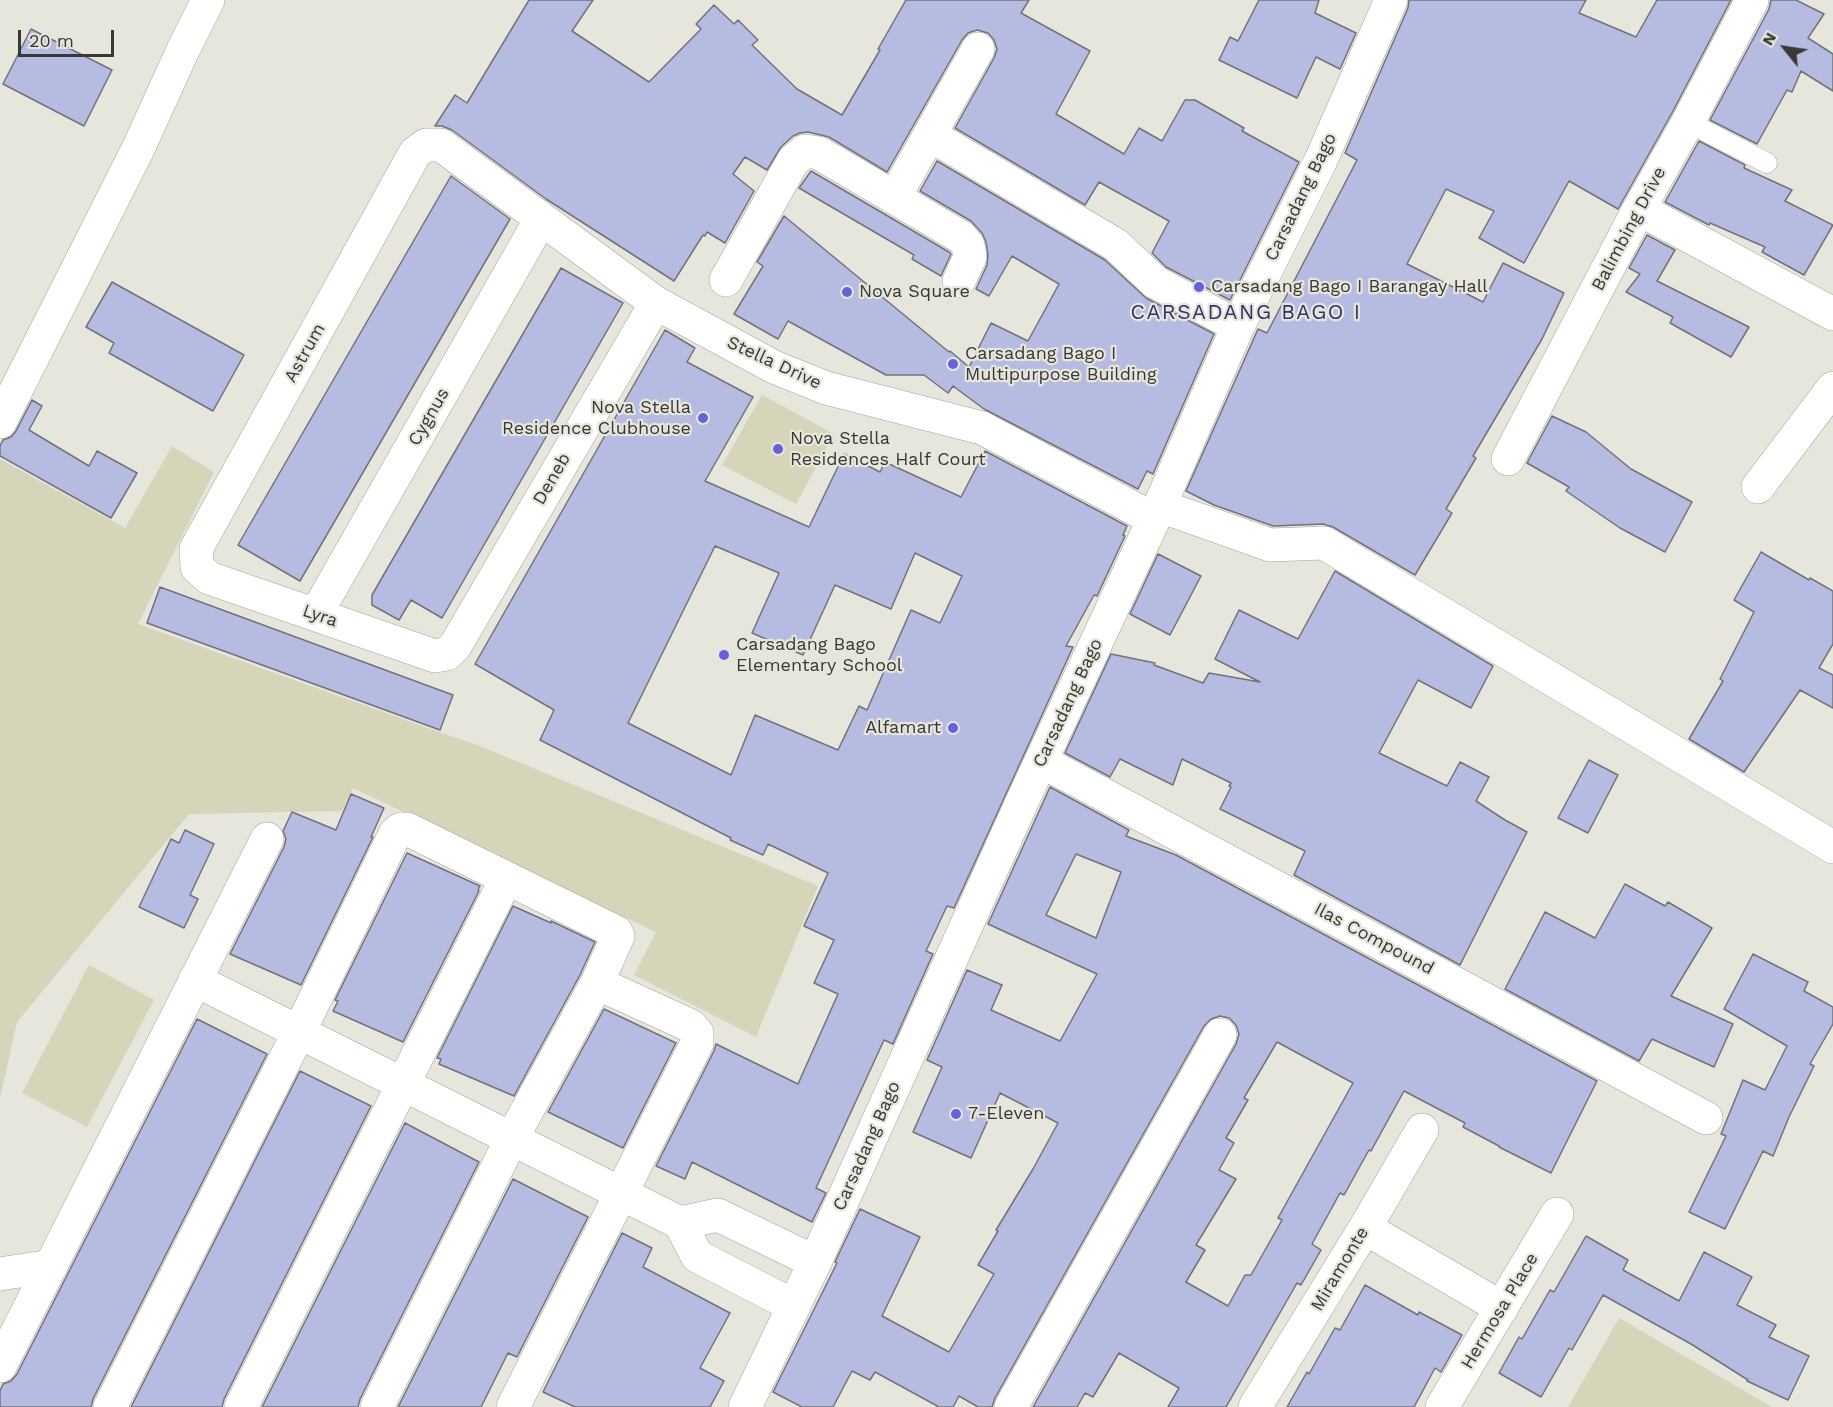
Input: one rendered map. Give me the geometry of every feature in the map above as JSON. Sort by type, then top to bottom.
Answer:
[{"type":"street","points":[[0,422],[138,149],[208,0]]},
{"type":"street","name":"Carsadang Bago","points":[[745,1407],[815,1262],[1041,761],[1157,512],[1238,326],[1321,160],[1391,0]]},
{"type":"street","name":"Balimbing Drive","points":[[1508,459],[1752,0]]},
{"type":"street","points":[[894,198],[978,49]]},
{"type":"street","points":[[930,135],[1116,245],[1155,282],[1238,326]]},
{"type":"street","name":"Stella Drive","points":[[426,145],[441,145],[656,303],[774,367],[826,388],[982,428],[1157,512],[1270,545],[1324,543],[1833,846]]},
{"type":"street","name":"Astrum","points":[[197,567],[196,549],[416,153],[426,145]]},
{"type":"street","points":[[726,280],[793,161],[805,151],[819,153],[961,237],[968,245],[969,257],[959,281]]},
{"type":"street","points":[[1639,209],[1833,314]]},
{"type":"street","name":"Cygnus","points":[[316,614],[541,219]]},
{"type":"street","name":"Deneb","points":[[447,654],[455,646],[656,303]]},
{"type":"street","points":[[1758,487],[1833,388]]},
{"type":"street","name":"Lyra","points":[[197,567],[210,578],[435,656],[447,654]]},
{"type":"street","name":"Ilas Compound","points":[[1041,761],[1706,1118]]},
{"type":"street","points":[[110,1407],[299,1032],[395,834],[401,829],[407,829],[616,932],[618,936],[597,983],[512,1138],[377,1407]]},
{"type":"street","points":[[0,1366],[267,839]]},
{"type":"street","points":[[241,1407],[506,879]]},
{"type":"street","points":[[195,980],[680,1223],[697,1256],[794,1306]]},
{"type":"street","points":[[513,1407],[697,1042],[697,1033],[691,1026],[597,983]]},
{"type":"street","points":[[1011,1407],[1220,1035]]},
{"type":"street","name":"Miramonte","points":[[1255,1407],[1422,1130]]},
{"type":"street","name":"Hermosa Place","points":[[1442,1407],[1557,1214]]},
{"type":"street","points":[[680,1223],[718,1215],[815,1262]]},
{"type":"street","points":[[1365,1228],[1502,1308]]},
{"type":"street","points":[[0,1274],[51,1266]]},
{"type":"lane","points":[[1688,122],[1767,163]]},
{"type":"green space","name":"Nova Stella Residences Half Court","points":[[762,395],[834,434],[796,504],[722,465]]},
{"type":"green space","points":[[172,446],[214,472],[138,624],[475,744],[818,886],[756,1037],[634,975],[656,932],[353,788],[342,811],[189,814],[17,1022],[0,1098],[0,459],[125,528]]},
{"type":"green space","points":[[89,965],[154,1000],[87,1127],[22,1093]]},
{"type":"green space","points":[[1619,1318],[1772,1407],[1568,1407]]},
{"type":"building","points":[[529,0],[593,0],[572,31],[649,82],[701,29],[696,24],[714,5],[734,24],[738,20],[758,40],[752,45],[797,89],[842,115],[906,0],[1029,0],[1021,13],[1090,51],[1056,114],[1124,154],[1139,128],[1162,141],[1185,100],[1195,100],[1244,128],[1242,131],[1299,162],[1230,300],[1166,267],[1152,253],[1169,221],[1099,182],[1085,205],[955,128],[997,49],[988,33],[977,30],[968,33],[962,40],[887,172],[829,137],[808,132],[793,136],[781,147],[767,170],[745,157],[733,174],[754,191],[725,243],[707,232],[674,281],[546,199],[452,130],[435,126],[455,95],[467,103]]},
{"type":"building","points":[[1259,0],[1319,0],[1315,13],[1356,33],[1340,69],[1316,57],[1297,98],[1219,60],[1230,37],[1238,41]]},
{"type":"building","points":[[1409,0],[1586,0],[1579,13],[1636,37],[1657,0],[1731,0],[1672,113],[1618,209],[1569,181],[1524,263],[1479,238],[1494,211],[1446,189],[1407,264],[1483,302],[1503,263],[1564,293],[1542,339],[1473,456],[1476,458],[1446,509],[1452,513],[1415,575],[1333,527],[1323,524],[1273,526],[1214,505],[1186,491],[1258,329],[1267,333],[1357,160],[1345,153],[1408,8]]},
{"type":"building","points":[[1771,0],[1796,0],[1824,14],[1808,38],[1833,54],[1833,91],[1801,71],[1792,92],[1787,90],[1757,144],[1710,120],[1769,9]]},
{"type":"building","points":[[31,29],[112,70],[84,126],[3,84]]},
{"type":"building","points":[[1699,141],[1745,165],[1744,168],[1792,190],[1785,201],[1833,225],[1804,275],[1762,252],[1765,247],[1710,223],[1709,225],[1665,202]]},
{"type":"building","points":[[937,161],[1105,260],[1146,298],[1214,334],[1153,474],[1147,471],[1138,489],[984,409],[953,386],[948,393],[924,375],[886,375],[788,321],[778,339],[734,314],[763,266],[757,262],[784,216],[969,367],[991,323],[1028,341],[1059,284],[1012,256],[989,296],[976,289],[987,265],[986,242],[982,233],[971,221],[920,191]]},
{"type":"building","points":[[811,171],[949,252],[951,254],[941,276],[912,259],[914,255],[799,188]]},
{"type":"building","points":[[451,176],[510,219],[300,581],[238,545]]},
{"type":"building","points":[[1647,235],[1675,250],[1657,281],[1749,327],[1731,357],[1670,323],[1673,317],[1626,292],[1640,274],[1629,268]]},
{"type":"building","points":[[561,268],[623,303],[442,618],[411,600],[399,620],[372,605],[372,595]]},
{"type":"building","points":[[112,282],[244,355],[213,411],[109,353],[114,343],[86,327]]},
{"type":"building","points":[[665,330],[695,348],[687,362],[753,397],[705,481],[809,527],[844,454],[880,472],[885,462],[961,497],[985,451],[1127,526],[1123,535],[1125,536],[1097,596],[1094,595],[1066,646],[1073,647],[954,908],[947,906],[926,951],[933,954],[893,1044],[884,1040],[816,1188],[826,1193],[812,1222],[692,1162],[685,1179],[656,1166],[716,1044],[798,1084],[838,994],[814,983],[834,940],[804,926],[828,873],[768,844],[763,855],[730,840],[731,838],[540,740],[554,710],[475,664]],"holes":[[[715,546],[779,573],[752,633],[803,655],[835,585],[891,609],[915,553],[962,576],[940,623],[911,610],[867,710],[859,706],[838,750],[755,715],[731,775],[628,723]]]},
{"type":"building","points":[[32,400],[42,406],[29,430],[89,466],[97,451],[137,473],[111,518],[0,456],[0,446],[3,440],[11,437],[16,431]]},
{"type":"building","points":[[1552,416],[1586,432],[1631,469],[1692,502],[1665,552],[1620,528],[1566,491],[1569,487],[1527,463]]},
{"type":"building","points":[[1761,552],[1833,591],[1833,644],[1819,668],[1833,675],[1833,708],[1800,690],[1744,772],[1689,739],[1723,681],[1720,679],[1754,612],[1734,600]]},
{"type":"building","points":[[1158,554],[1201,576],[1170,635],[1130,614]]},
{"type":"building","points":[[1335,571],[1493,666],[1471,708],[1418,680],[1379,753],[1447,786],[1460,762],[1489,777],[1476,801],[1527,832],[1460,965],[1294,875],[1305,851],[1220,809],[1231,783],[1182,759],[1173,785],[1120,759],[1110,777],[1065,753],[1111,654],[1155,663],[1154,665],[1203,683],[1209,673],[1260,682],[1215,659],[1239,610],[1298,639]]},
{"type":"building","points":[[160,587],[453,695],[440,730],[147,623]]},
{"type":"building","points":[[1589,760],[1618,775],[1588,833],[1558,818]]},
{"type":"building","points":[[1050,787],[1129,830],[1126,836],[1176,855],[1597,1081],[1551,1173],[1463,1127],[1465,1123],[1404,1091],[1371,1151],[1369,1150],[1344,1195],[1340,1193],[1312,1244],[1321,1250],[1301,1285],[1297,1283],[1226,1407],[1168,1407],[1179,1388],[1119,1353],[1093,1397],[1085,1393],[1077,1407],[1033,1407],[1236,1044],[1239,1034],[1236,1025],[1229,1018],[1220,1016],[1211,1019],[1204,1026],[992,1407],[978,1407],[959,1396],[953,1407],[939,1407],[875,1372],[870,1380],[852,1371],[833,1407],[802,1407],[773,1392],[837,1263],[835,1262],[860,1209],[920,1237],[882,1316],[949,1352],[994,1274],[978,1265],[1058,1123],[1000,1093],[971,1158],[913,1132],[942,1067],[927,1060],[967,970],[1002,985],[991,1010],[1060,1041],[1097,974],[988,924]],"holes":[[[1076,854],[1121,872],[1096,938],[1046,915]],[[1277,1042],[1353,1083],[1278,1218],[1282,1220],[1251,1275],[1245,1275],[1228,1306],[1186,1282],[1205,1250],[1196,1245],[1236,1179],[1219,1170],[1234,1143],[1226,1138],[1248,1100],[1244,1098]]]},
{"type":"building","points":[[351,794],[384,808],[371,837],[373,837],[301,985],[230,954],[284,847],[286,839],[283,831],[292,812],[336,830]]},
{"type":"building","points":[[185,830],[214,844],[190,895],[198,899],[184,928],[139,907],[171,839],[179,843]]},
{"type":"building","points":[[407,853],[480,886],[403,1042],[333,1011],[338,1001],[335,1000]]},
{"type":"building","points":[[1625,884],[1665,906],[1668,902],[1712,928],[1671,996],[1733,1024],[1714,1067],[1652,1039],[1639,1061],[1505,989],[1545,912],[1595,938]]},
{"type":"building","points":[[513,906],[595,942],[580,975],[514,1096],[439,1064],[441,1059],[437,1058]]},
{"type":"building","points":[[1753,954],[1808,982],[1804,991],[1833,1007],[1833,1024],[1810,1064],[1814,1066],[1773,1156],[1763,1151],[1725,1229],[1689,1212],[1726,1136],[1721,1134],[1743,1080],[1765,1090],[1787,1046],[1724,1009]]},
{"type":"building","points":[[604,1009],[676,1043],[623,1148],[548,1112]]},
{"type":"building","points":[[197,1019],[267,1054],[91,1407],[0,1407],[0,1391],[3,1384],[11,1381],[17,1374]]},
{"type":"building","points":[[300,1071],[371,1106],[222,1407],[131,1407]]},
{"type":"building","points":[[405,1123],[479,1162],[358,1407],[262,1407]]},
{"type":"building","points":[[513,1179],[588,1217],[517,1357],[508,1353],[481,1407],[398,1407]]},
{"type":"building","points":[[622,1233],[652,1248],[643,1267],[730,1313],[700,1368],[724,1381],[710,1407],[575,1407],[543,1392]]},
{"type":"building","points":[[1586,1236],[1628,1260],[1623,1270],[1679,1301],[1704,1252],[1752,1277],[1737,1305],[1776,1325],[1769,1337],[1809,1356],[1788,1400],[1747,1381],[1691,1344],[1603,1295],[1572,1350],[1569,1348],[1541,1397],[1499,1373],[1519,1337],[1522,1339],[1550,1290],[1554,1292]]},
{"type":"building","points":[[1365,1285],[1418,1315],[1419,1312],[1462,1335],[1441,1372],[1435,1368],[1414,1407],[1287,1407],[1335,1328],[1340,1330]]},
{"type":"place","name":"Carsadang Bago I Barangay Hall","points":[[1199,287]]},
{"type":"place","name":"Nova Square","points":[[847,292]]},
{"type":"place","name":"Carsadang Bago I Multipurpose Building","points":[[953,364]]},
{"type":"place","name":"Nova Stella Residence Clubhouse","points":[[703,418]]},
{"type":"place","name":"Nova Stella Residences Half Court","points":[[778,449]]},
{"type":"place","name":"Carsadang Bago Elementary School","points":[[724,655]]},
{"type":"place","name":"Alfamart","points":[[953,728]]},
{"type":"place","name":"7-Eleven","points":[[956,1114]]},
{"type":"district","name":"CARSADANG BAGO I","points":[[1246,313]]}]
